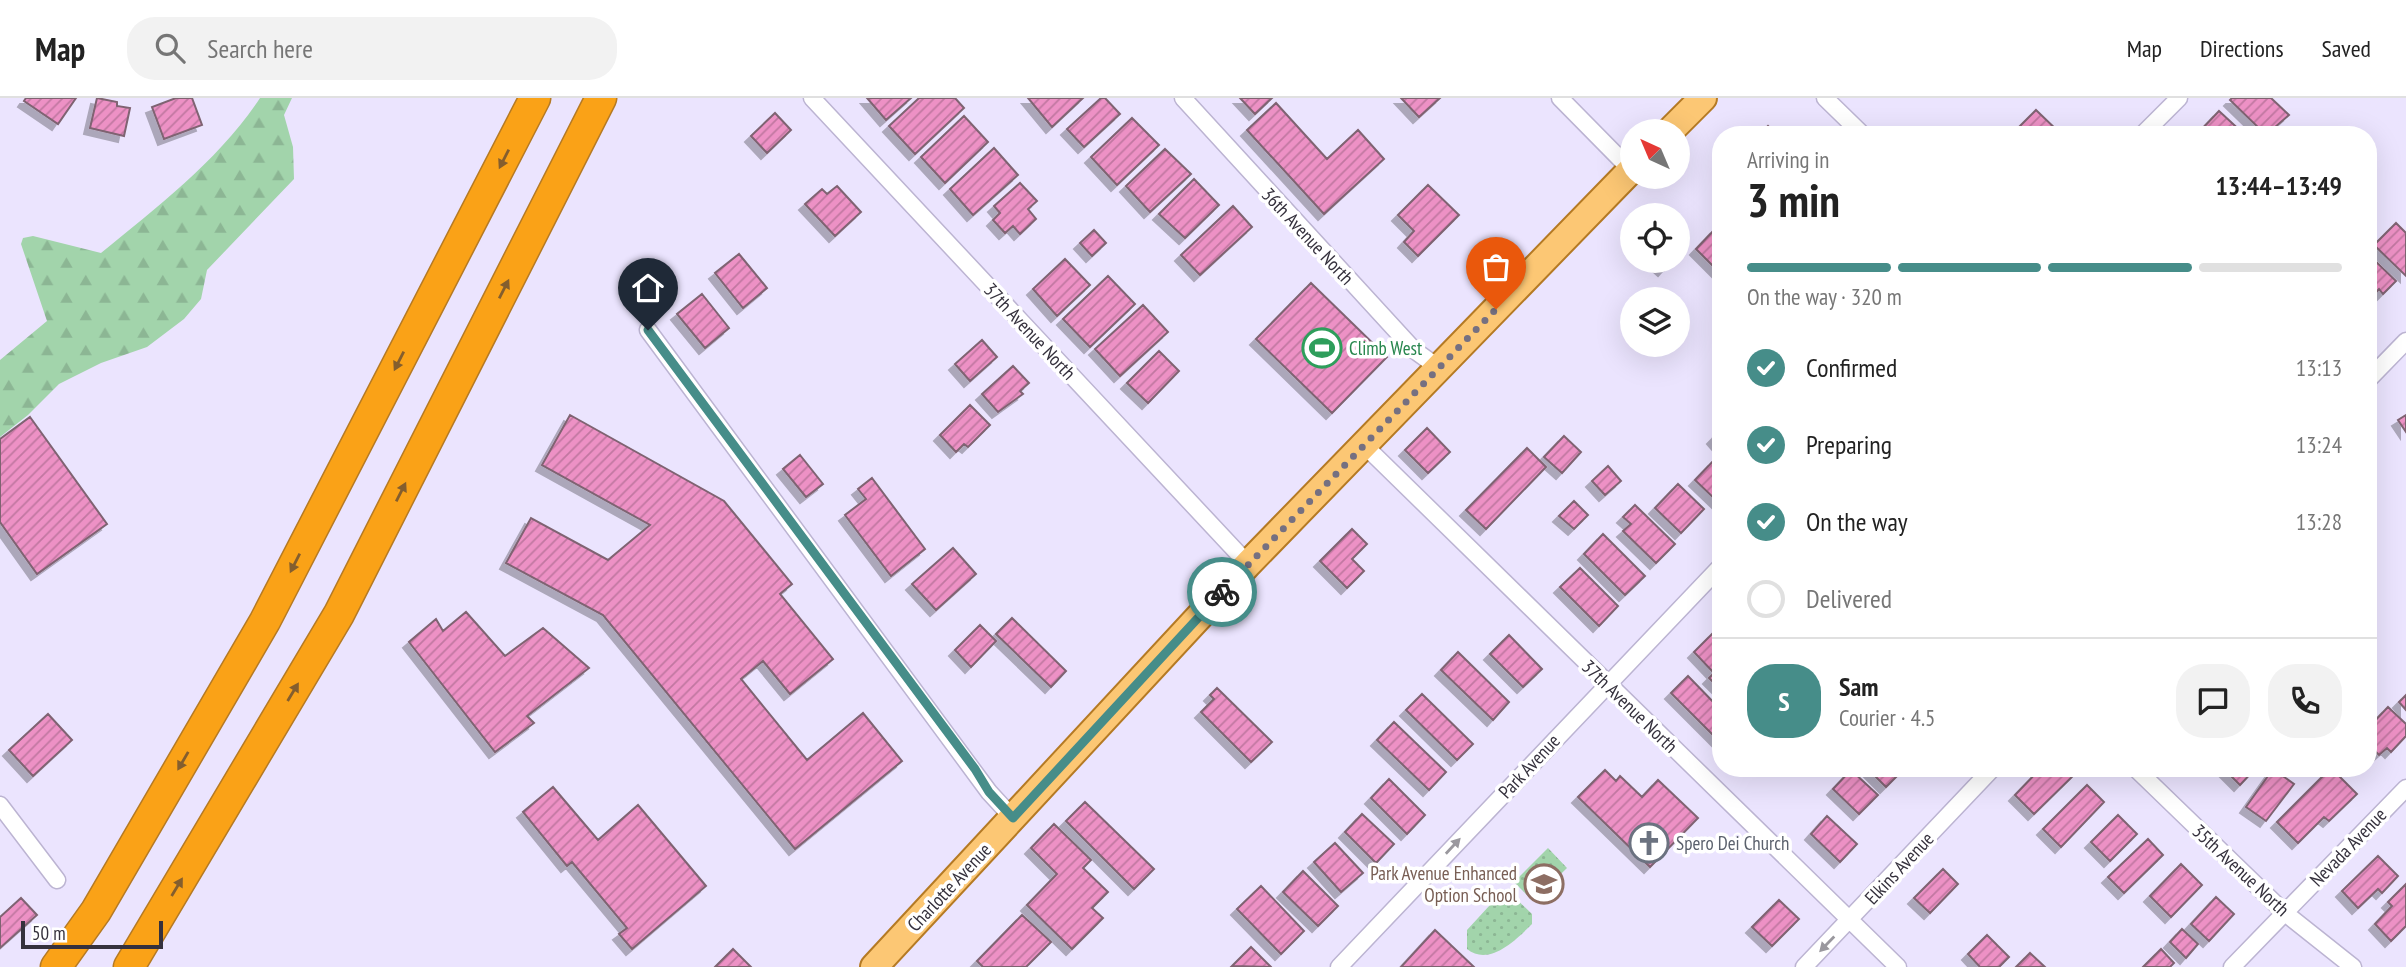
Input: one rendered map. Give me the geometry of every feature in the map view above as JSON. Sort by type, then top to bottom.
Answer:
[{"type":"highway","points":[[56,967],[96,911],[265,621],[535,98]]},
{"type":"highway","points":[[130,967],[339,614],[601,98]]},
{"type":"main road","points":[[1682,119],[1703,98]]},
{"type":"main road","name":"Charlotte Avenue","points":[[880,965],[1248,564],[1620,181]]},
{"type":"street","name":"37th Avenue North","points":[[812,98],[1248,564]]},
{"type":"street","name":"36th Avenue North","points":[[1183,98],[1414,351],[1439,368]]},
{"type":"street","points":[[1560,98],[1620,157]]},
{"type":"street","points":[[1825,98],[1854,126]]},
{"type":"street","points":[[2151,126],[2179,98]]},
{"type":"street","points":[[648,330],[975,769],[989,792],[1013,818]]},
{"type":"street","points":[[2377,371],[2406,341]]},
{"type":"street","name":"37th Avenue North","points":[[1363,444],[1898,967]]},
{"type":"street","name":"Park Avenue","points":[[1339,967],[1712,575]]},
{"type":"street","name":"Elkins Avenue","points":[[1804,967],[1985,777]]},
{"type":"street","name":"35th Avenue North","points":[[2144,777],[2285,913],[2353,967]]},
{"type":"street","name":"Nevada Avenue","points":[[2232,967],[2406,788]]},
{"type":"street","points":[[0,805],[57,880]]},
{"type":"green space","points":[[260,98],[292,98],[284,115],[293,147],[294,179],[207,270],[201,299],[184,319],[147,347],[101,363],[59,384],[28,415],[0,437],[0,360],[47,321],[21,244],[23,238],[33,236],[101,253],[207,162]]},
{"type":"green space","points":[[1548,848],[1567,868],[1533,901],[1514,882]]},
{"type":"green space","points":[[1501,893],[1510,893],[1532,914],[1532,924],[1502,949],[1484,955],[1475,954],[1467,949],[1467,930]]},
{"type":"building","points":[[26,98],[76,98],[58,124],[24,101]]},
{"type":"building","points":[[97,98],[130,108],[124,136],[90,128]]},
{"type":"building","points":[[176,98],[192,98],[202,125],[164,139],[152,107]]},
{"type":"building","points":[[867,98],[911,98],[886,120]]},
{"type":"building","points":[[919,98],[955,98],[964,108],[915,154],[889,126]]},
{"type":"building","points":[[1028,98],[1083,98],[1052,127]]},
{"type":"building","points":[[1101,98],[1105,98],[1120,114],[1084,147],[1067,129]]},
{"type":"building","points":[[1240,98],[1272,98],[1255,114]]},
{"type":"building","points":[[1401,98],[1440,98],[1419,117]]},
{"type":"building","points":[[2271,98],[2289,115],[2276,126],[2257,126],[2230,100]]},
{"type":"building","points":[[1276,103],[1327,159],[1358,130],[1384,159],[1324,214],[1247,130]]},
{"type":"building","points":[[2036,110],[2053,126],[2020,126]]},
{"type":"building","points":[[2219,111],[2235,126],[2205,126]]},
{"type":"building","points":[[775,113],[791,130],[767,153],[751,136]]},
{"type":"building","points":[[964,116],[988,142],[945,183],[921,157]]},
{"type":"building","points":[[1132,118],[1159,145],[1117,185],[1091,157]]},
{"type":"building","points":[[994,148],[1018,175],[973,215],[950,189]]},
{"type":"building","points":[[1165,149],[1191,174],[1150,212],[1126,186]]},
{"type":"building","points":[[1194,179],[1219,205],[1185,238],[1159,214]]},
{"type":"building","points":[[1020,183],[1037,201],[1028,209],[1036,219],[1020,234],[1013,226],[1005,233],[993,220],[1000,213],[994,206]]},
{"type":"building","points":[[1428,185],[1459,215],[1418,256],[1404,242],[1414,231],[1398,215]]},
{"type":"building","points":[[837,186],[861,212],[835,236],[805,204],[822,189],[827,194]]},
{"type":"building","points":[[1233,206],[1252,227],[1200,275],[1181,255]]},
{"type":"building","points":[[2396,223],[2406,233],[2406,276],[2377,248],[2377,242]]},
{"type":"building","points":[[1094,230],[1106,243],[1092,256],[1080,243]]},
{"type":"building","points":[[1712,232],[1712,265],[1696,249]]},
{"type":"building","points":[[739,254],[767,288],[743,308],[715,273]]},
{"type":"building","points":[[1065,259],[1090,285],[1057,316],[1033,289]]},
{"type":"building","points":[[2377,263],[2396,281],[2383,294],[2379,289],[2377,291]]},
{"type":"building","points":[[1108,276],[1135,304],[1090,347],[1063,319]]},
{"type":"building","points":[[1311,283],[1387,357],[1332,413],[1256,339]]},
{"type":"building","points":[[702,294],[729,328],[705,348],[677,314]]},
{"type":"building","points":[[1143,305],[1168,332],[1120,376],[1095,349]]},
{"type":"building","points":[[982,340],[997,357],[970,381],[955,364]]},
{"type":"building","points":[[1159,351],[1179,371],[1148,403],[1127,383]]},
{"type":"building","points":[[1013,366],[1029,383],[1020,391],[1023,394],[998,412],[982,394]]},
{"type":"building","points":[[970,405],[990,425],[968,447],[964,444],[956,452],[940,435]]},
{"type":"building","points":[[570,415],[724,501],[792,584],[780,594],[833,659],[790,694],[763,661],[741,679],[807,760],[863,713],[902,761],[795,849],[603,615],[506,563],[531,518],[608,560],[650,525],[542,465]]},
{"type":"building","points":[[2406,415],[2406,432],[2398,420]]},
{"type":"building","points":[[30,417],[107,524],[37,574],[0,522],[0,439]]},
{"type":"building","points":[[1427,428],[1450,452],[1428,473],[1405,450]]},
{"type":"building","points":[[1564,436],[1581,452],[1562,473],[1544,457]]},
{"type":"building","points":[[1527,448],[1546,467],[1486,529],[1466,510]]},
{"type":"building","points":[[800,455],[823,484],[806,497],[783,469]]},
{"type":"building","points":[[1712,462],[1712,496],[1695,480]]},
{"type":"building","points":[[1608,466],[1621,481],[1605,495],[1592,481]]},
{"type":"building","points":[[872,478],[925,549],[891,576],[845,515],[866,499],[858,489]]},
{"type":"building","points":[[1678,484],[1704,509],[1681,533],[1655,508]]},
{"type":"building","points":[[1574,501],[1588,515],[1574,529],[1559,516]]},
{"type":"building","points":[[1635,505],[1675,544],[1656,563],[1623,531],[1631,524],[1623,517]]},
{"type":"building","points":[[1352,529],[1367,544],[1352,559],[1364,571],[1347,588],[1320,561]]},
{"type":"building","points":[[1603,534],[1645,576],[1625,595],[1584,554]]},
{"type":"building","points":[[953,548],[976,574],[936,610],[912,584]]},
{"type":"building","points":[[1580,568],[1618,606],[1599,626],[1560,587]]},
{"type":"building","points":[[466,612],[505,656],[543,628],[589,668],[527,716],[534,723],[495,752],[409,642],[436,619],[443,631]]},
{"type":"building","points":[[1012,618],[1066,671],[1051,687],[996,634]]},
{"type":"building","points":[[980,625],[996,641],[971,667],[955,650]]},
{"type":"building","points":[[1712,634],[1712,671],[1694,652]]},
{"type":"building","points":[[1509,635],[1542,669],[1523,687],[1490,654]]},
{"type":"building","points":[[1458,652],[1509,702],[1493,720],[1441,670]]},
{"type":"building","points":[[1688,676],[1712,701],[1712,734],[1671,693]]},
{"type":"building","points":[[1217,688],[1272,742],[1251,762],[1201,712],[1214,699],[1210,695]]},
{"type":"building","points":[[1422,694],[1473,744],[1457,760],[1406,710]]},
{"type":"building","points":[[2406,695],[2406,710],[2399,702]]},
{"type":"building","points":[[2388,707],[2406,724],[2406,736],[2391,752],[2387,748],[2379,755],[2377,753],[2377,719]]},
{"type":"building","points":[[48,714],[72,740],[33,776],[9,750]]},
{"type":"building","points":[[1394,722],[1446,772],[1429,790],[1377,740]]},
{"type":"building","name":"Spero Dei Church","points":[[1605,770],[1616,781],[1620,776],[1642,797],[1658,780],[1698,818],[1650,867],[1578,797]]},
{"type":"building","points":[[1844,777],[1859,777],[1878,795],[1859,814],[1833,789]]},
{"type":"building","points":[[1876,777],[1896,777],[1886,787]]},
{"type":"building","points":[[2032,777],[2072,777],[2034,814],[2015,795]]},
{"type":"building","points":[[2232,777],[2248,777],[2240,785]]},
{"type":"building","points":[[2267,777],[2284,777],[2294,784],[2266,821],[2246,807]]},
{"type":"building","points":[[2322,777],[2340,777],[2357,794],[2329,821],[2324,817],[2298,843],[2277,822]]},
{"type":"building","points":[[1389,779],[1425,815],[1407,834],[1371,798]]},
{"type":"building","points":[[2087,785],[2104,802],[2061,847],[2043,829]]},
{"type":"building","points":[[553,787],[598,840],[638,805],[706,886],[632,949],[619,934],[627,928],[572,862],[567,866],[523,812]]},
{"type":"building","points":[[1085,802],[1154,869],[1134,889],[1066,821]]},
{"type":"building","points":[[1362,814],[1394,844],[1376,863],[1345,832]]},
{"type":"building","points":[[2118,815],[2137,834],[2110,861],[2091,842]]},
{"type":"building","points":[[1827,816],[1857,844],[1840,862],[1811,834]]},
{"type":"building","points":[[1054,824],[1091,860],[1083,868],[1108,892],[1092,908],[1103,918],[1072,949],[1027,905],[1057,874],[1031,848]]},
{"type":"building","points":[[2148,839],[2163,855],[2124,893],[2108,877]]},
{"type":"building","points":[[1335,843],[1363,873],[1341,892],[1314,862]]},
{"type":"building","points":[[2378,856],[2398,876],[2382,893],[2378,889],[2358,908],[2342,891]]},
{"type":"building","points":[[2181,864],[2202,885],[2171,917],[2150,896]]},
{"type":"building","points":[[1943,869],[1958,884],[1930,913],[1914,898]]},
{"type":"building","points":[[1303,871],[1338,906],[1318,926],[1283,892]]},
{"type":"building","points":[[2406,884],[2406,926],[2391,941],[2375,924],[2392,906],[2388,902]]},
{"type":"building","points":[[1261,886],[1304,931],[1281,954],[1237,909]]},
{"type":"building","points":[[2216,897],[2234,914],[2209,941],[2191,924]]},
{"type":"building","points":[[21,898],[37,915],[0,948],[0,917]]},
{"type":"building","points":[[1779,900],[1799,919],[1772,946],[1752,927]]},
{"type":"building","points":[[1022,915],[1051,942],[1026,967],[983,967],[977,961]]},
{"type":"building","points":[[2182,929],[2198,944],[2186,958],[2170,942]]},
{"type":"building","points":[[1435,930],[1474,967],[1401,967]]},
{"type":"building","points":[[1987,935],[2009,957],[1999,967],[1980,967],[1968,954]]},
{"type":"building","points":[[1251,947],[1271,967],[1232,966]]},
{"type":"building","points":[[733,949],[751,967],[715,967]]},
{"type":"building","points":[[2161,949],[2174,963],[2170,967],[2143,967]]},
{"type":"building","points":[[2030,953],[2045,967],[2016,967]]},
{"type":"way so far","points":[[1222,592],[1496,309]]},
{"type":"place","name":"Climb West","points":[[1322,348]]},
{"type":"place","name":"Spero Dei Church","points":[[1649,843]]},
{"type":"place","name":"Park Avenue Enhanced Option School","points":[[1544,884]]},
{"type":"route","points":[[648,330],[975,769],[989,792],[1013,818],[1222,592]]}]
